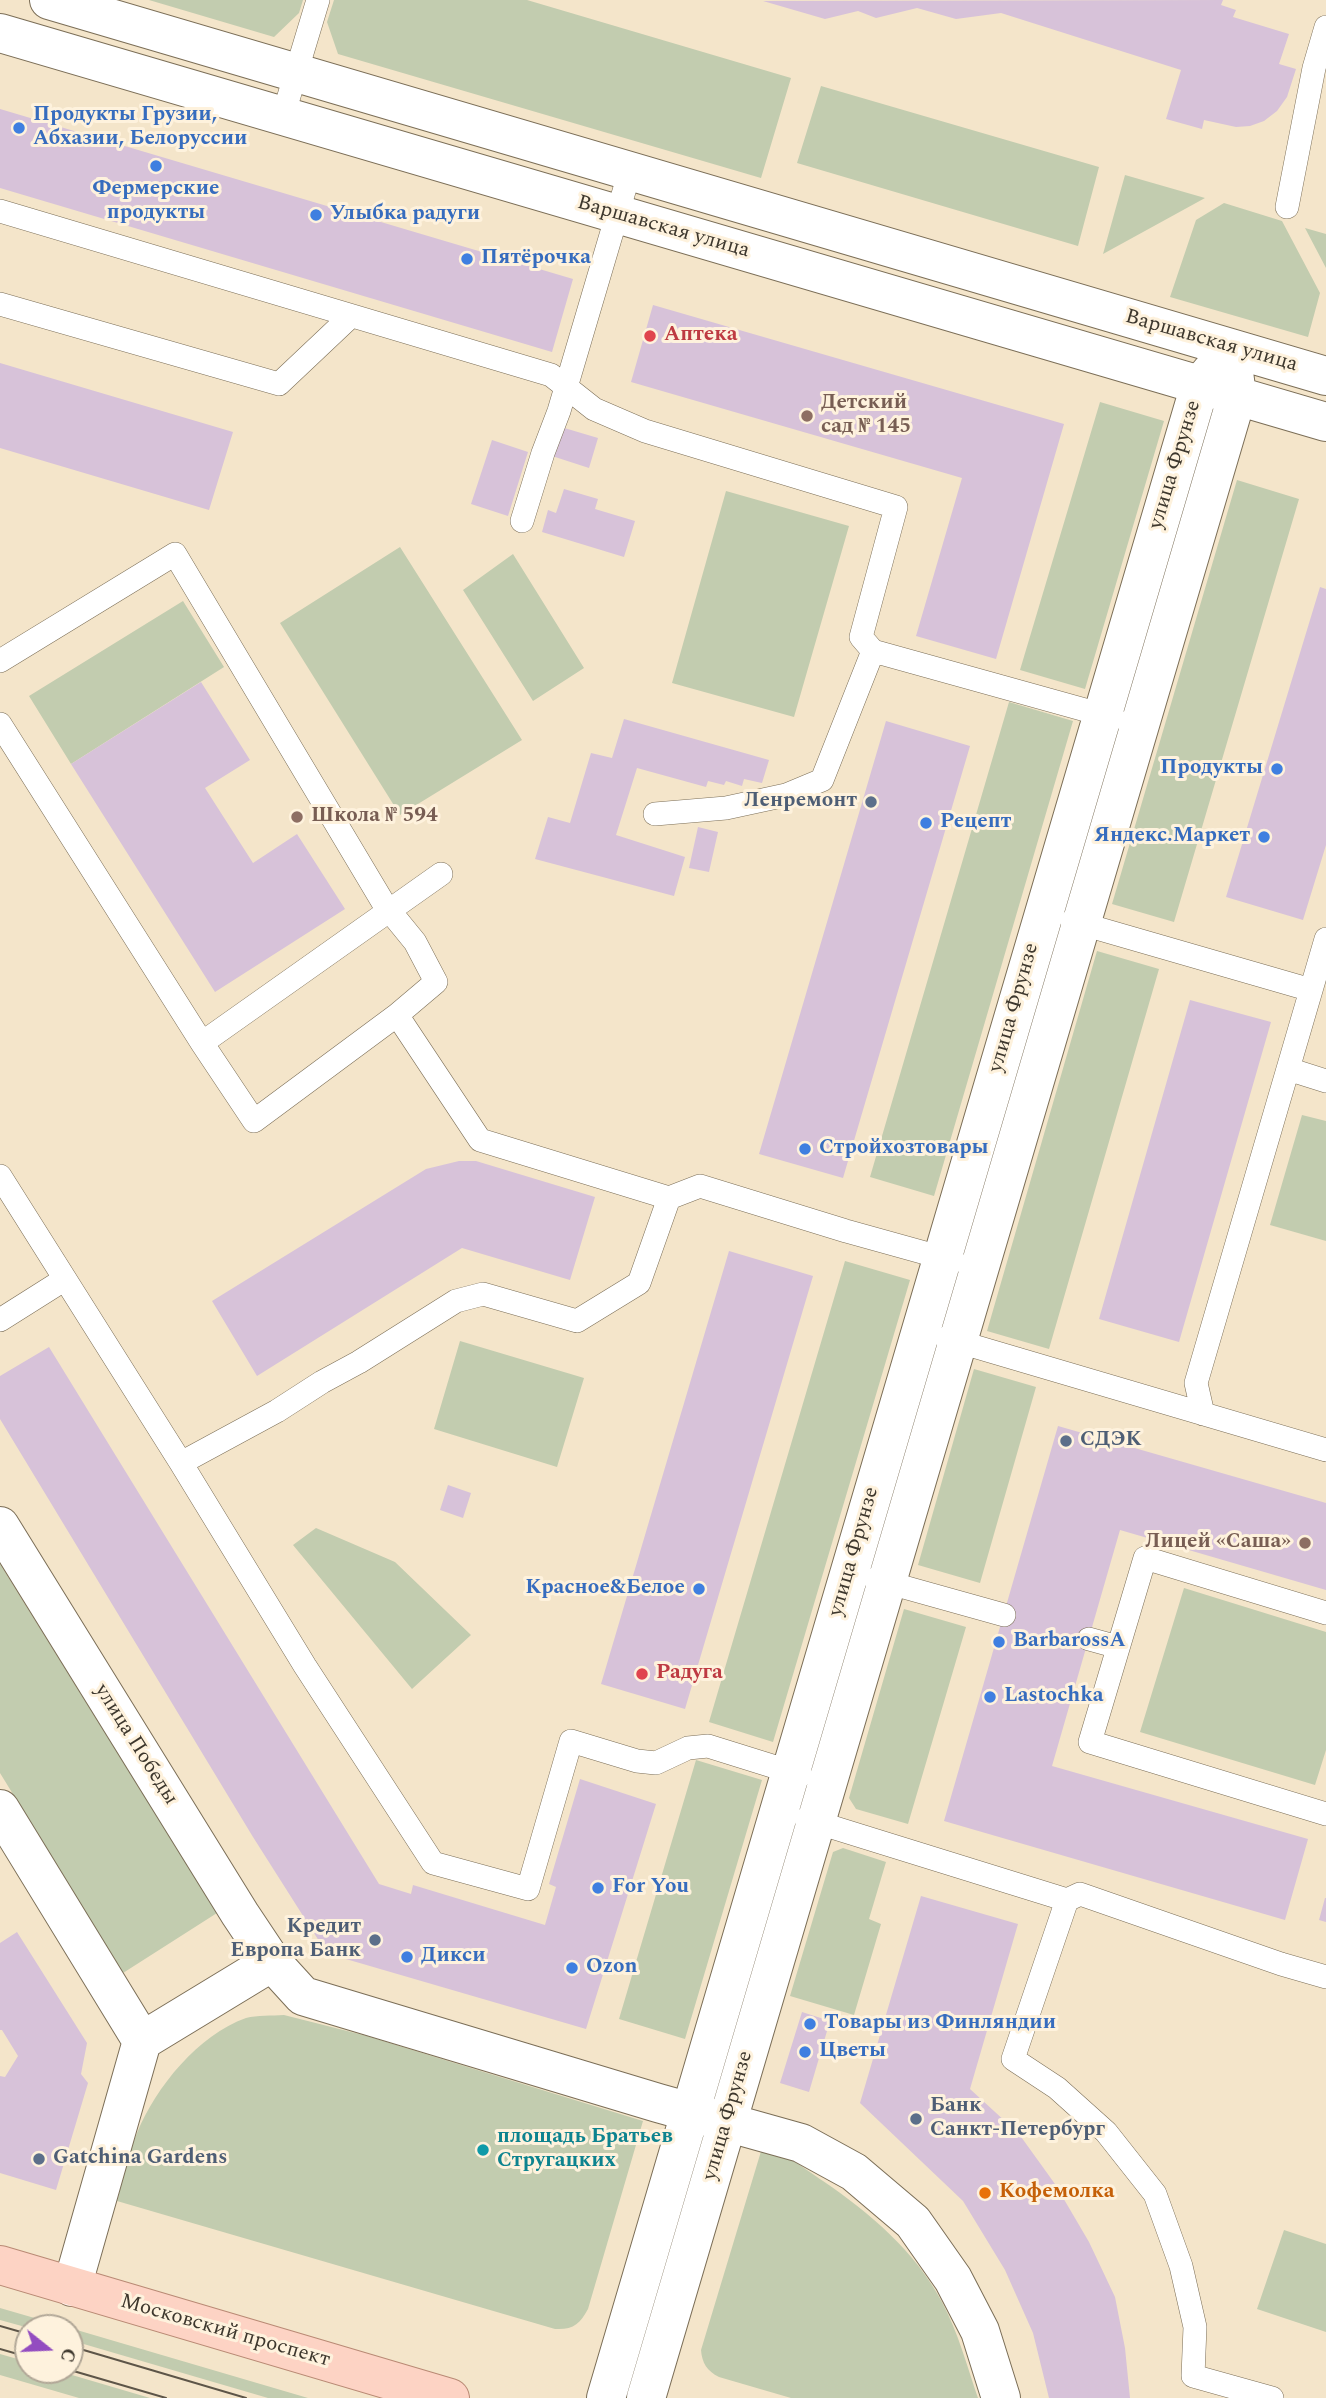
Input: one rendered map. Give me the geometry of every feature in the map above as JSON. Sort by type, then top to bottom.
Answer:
[{"type":"main road","name":"Московский проспект","points":[[0,2265],[450,2398]]},
{"type":"street","name":"Варшавская улица","points":[[49,0],[1326,376]]},
{"type":"street","name":"Варшавская улица","points":[[0,33],[1326,422]]},
{"type":"street","name":"улица Фрунзе","points":[[606,2398],[1199,385],[1231,348]]},
{"type":"street","name":"улица Фрунзе","points":[[646,2398],[1237,396],[1231,348]]},
{"type":"street","name":"улица Победы","points":[[0,1526],[232,1902],[272,1962]]},
{"type":"street","points":[[0,1809],[142,2041]]},
{"type":"street","points":[[72,2287],[142,2041],[272,1962],[303,1996],[634,2096],[801,2143],[854,2172],[913,2222],[953,2279],[980,2330],[1001,2398]]},
{"type":"lane","points":[[283,116],[317,0]]},
{"type":"lane","points":[[1287,207],[1314,68],[1326,27]]},
{"type":"lane","points":[[522,522],[629,171]]},
{"type":"lane","points":[[0,211],[551,375],[594,409],[645,432],[896,507],[861,637],[873,651],[1139,726]]},
{"type":"lane","points":[[0,304],[279,384],[351,316]]},
{"type":"lane","points":[[0,660],[175,554],[389,910],[415,942],[436,982],[397,1015],[254,1121],[0,724]]},
{"type":"lane","points":[[654,814],[726,807],[786,795],[822,780],[873,651]]},
{"type":"lane","points":[[202,1043],[441,874]]},
{"type":"lane","points":[[1044,913],[1311,990]]},
{"type":"lane","points":[[1203,1414],[1196,1383],[1326,939]]},
{"type":"lane","points":[[397,1015],[480,1140],[669,1198],[699,1186],[979,1268]]},
{"type":"lane","points":[[1288,1069],[1326,1081]]},
{"type":"lane","points":[[0,1176],[305,1666],[433,1863],[528,1889],[571,1741],[637,1761],[656,1763],[688,1748],[708,1746],[828,1782]]},
{"type":"lane","points":[[181,1463],[277,1411],[456,1301],[482,1294],[577,1321],[639,1283],[669,1198]]},
{"type":"lane","points":[[0,1320],[65,1279]]},
{"type":"lane","points":[[920,1331],[1326,1450]]},
{"type":"lane","points":[[1326,1613],[1145,1558],[1090,1742],[1326,1814]]},
{"type":"lane","points":[[849,1571],[1004,1615]]},
{"type":"lane","points":[[1089,1639],[1118,1647]]},
{"type":"lane","points":[[779,1811],[1067,1900],[1080,1894],[1326,1978]]},
{"type":"lane","points":[[1067,1900],[1013,2059],[1057,2088],[1106,2132],[1155,2194],[1181,2266],[1195,2327],[1193,2376],[1272,2398]]},
{"type":"green space","points":[[149,0],[303,0],[299,13],[274,37]]},
{"type":"green space","points":[[334,0],[527,0],[791,78],[761,178],[338,54],[327,22]]},
{"type":"green space","points":[[821,86],[1099,167],[1078,246],[797,163]]},
{"type":"green space","points":[[1125,175],[1205,198],[1103,254]]},
{"type":"green space","points":[[1224,203],[1282,221],[1320,293],[1308,337],[1170,297],[1196,220]]},
{"type":"green space","points":[[1305,228],[1326,234],[1326,268]]},
{"type":"green space","points":[[1100,402],[1164,421],[1085,689],[1020,670]]},
{"type":"green space","points":[[1237,480],[1299,499],[1174,922],[1112,904]]},
{"type":"green space","points":[[726,491],[849,526],[794,717],[672,683]]},
{"type":"green space","points":[[400,547],[522,740],[400,815],[280,623]]},
{"type":"green space","points":[[513,554],[584,668],[533,701],[463,590]]},
{"type":"green space","points":[[183,601],[224,667],[71,764],[29,696]]},
{"type":"green space","points":[[1009,702],[1073,721],[934,1196],[870,1177]]},
{"type":"green space","points":[[1097,951],[1159,969],[1049,1349],[987,1331]]},
{"type":"green space","points":[[1302,1115],[1326,1121],[1326,1241],[1270,1225]]},
{"type":"green space","points":[[845,1261],[910,1280],[773,1742],[709,1722]]},
{"type":"green space","points":[[460,1341],[584,1378],[557,1467],[434,1429]]},
{"type":"green space","points":[[974,1369],[1036,1387],[980,1583],[918,1565]]},
{"type":"green space","points":[[316,1528],[395,1562],[471,1635],[412,1689],[293,1545]]},
{"type":"green space","points":[[0,1564],[217,1913],[123,1973],[0,1773]]},
{"type":"green space","points":[[1184,1588],[1326,1632],[1326,1750],[1315,1785],[1140,1732]]},
{"type":"green space","points":[[904,1609],[966,1627],[908,1824],[856,1809],[849,1798]]},
{"type":"green space","points":[[696,1760],[762,1780],[685,2039],[619,2019]]},
{"type":"green space","points":[[843,1848],[886,1862],[869,1919],[881,1924],[854,2015],[790,1996],[833,1852]]},
{"type":"green space","points":[[284,2015],[367,2036],[643,2121],[588,2309],[579,2322],[571,2327],[555,2329],[117,2201],[128,2158],[145,2116],[167,2081],[181,2065],[195,2050],[228,2026],[250,2017]]},
{"type":"green space","points":[[762,2148],[786,2157],[840,2193],[890,2234],[919,2266],[948,2313],[978,2398],[791,2398],[719,2377],[708,2369],[701,2350]]},
{"type":"green space","points":[[1284,2230],[1326,2244],[1326,2332],[1257,2309]]},
{"type":"green space","points":[[0,2308],[21,2314],[14,2314],[14,2324],[0,2320]]},
{"type":"green space","points":[[84,2332],[308,2398],[268,2398],[84,2344]]},
{"type":"green space","points":[[0,2354],[14,2358],[14,2379],[0,2375]]},
{"type":"green space","points":[[84,2379],[150,2398],[79,2398],[31,2384],[84,2384]]},
{"type":"building","points":[[1223,0],[1221,5],[1236,10],[1233,17],[1289,34],[1279,64],[1296,69],[1287,97],[1277,111],[1264,121],[1236,127],[1204,120],[1202,129],[1166,119],[1181,70],[1001,13],[956,19],[917,8],[876,18],[858,11],[825,19],[763,1]]},
{"type":"building","points":[[0,109],[573,279],[552,352],[0,188]]},
{"type":"building","points":[[653,305],[1064,424],[996,659],[916,636],[962,478],[631,382]]},
{"type":"building","points":[[0,363],[233,432],[209,510],[0,448]]},
{"type":"building","points":[[561,427],[598,438],[589,468],[552,456]]},
{"type":"building","points":[[492,440],[528,452],[508,516],[471,504]]},
{"type":"building","points":[[564,489],[598,499],[595,509],[635,521],[624,557],[542,532],[548,510],[556,513]]},
{"type":"building","points":[[1320,587],[1326,589],[1326,845],[1303,920],[1226,897]]},
{"type":"building","points":[[201,682],[250,760],[205,788],[253,863],[297,834],[345,909],[215,992],[71,764]]},
{"type":"building","points":[[624,719],[769,760],[762,783],[744,779],[742,786],[726,781],[724,785],[708,781],[706,787],[637,768],[616,835],[685,857],[674,896],[535,859],[548,817],[570,823],[591,753],[612,758]]},
{"type":"building","points":[[886,721],[970,746],[843,1178],[759,1154]]},
{"type":"building","points":[[698,827],[718,832],[709,872],[689,868]]},
{"type":"building","points":[[1190,1000],[1271,1022],[1179,1342],[1099,1319]]},
{"type":"building","points":[[459,1161],[476,1161],[595,1197],[570,1280],[462,1248],[257,1376],[212,1301],[426,1169]]},
{"type":"building","points":[[729,1251],[813,1276],[685,1709],[601,1684]]},
{"type":"building","points":[[49,1347],[379,1884],[411,1894],[413,1885],[545,1925],[556,1887],[549,1884],[580,1779],[656,1804],[586,2029],[326,1952],[253,1837],[0,1419],[0,1376]]},
{"type":"building","points":[[1058,1426],[1326,1503],[1326,1590],[1120,1530],[1052,1766],[1308,1839],[1285,1920],[944,1821]]},
{"type":"building","points":[[448,1485],[471,1493],[463,1518],[440,1510]]},
{"type":"building","points":[[921,1896],[1018,1924],[970,2089],[1019,2134],[1055,2184],[1089,2242],[1115,2297],[1125,2348],[1130,2398],[1049,2398],[1033,2333],[1005,2270],[963,2201],[860,2103]]},
{"type":"building","points":[[1326,1898],[1326,1922],[1319,1920]]},
{"type":"building","points":[[17,1932],[87,2043],[81,2074],[88,2083],[56,2190],[0,2173],[0,2076],[5,2077],[18,2056],[0,2030],[0,1943]]},
{"type":"building","name":"Цветы","points":[[802,2012],[830,2021],[809,2092],[780,2083]]},
{"type":"tram line","points":[[0,2326],[14,2330]]},
{"type":"tram line","points":[[0,2349],[14,2353]]},
{"type":"tram line","points":[[84,2350],[246,2398]]},
{"type":"tram line","points":[[84,2374],[166,2398]]},
{"type":"place","name":"Продукты Грузии, Абхазии, Белоруссии","points":[[19,128]]},
{"type":"place","name":"Фермерские продукты","points":[[156,166]]},
{"type":"place","name":"Улыбка радуги","points":[[316,215]]},
{"type":"place","name":"Пятёрочка","points":[[467,259]]},
{"type":"place","name":"Аптека","points":[[650,336]]},
{"type":"place","name":"Детский сад № 145","points":[[807,416]]},
{"type":"place","name":"Продукты","points":[[1277,769]]},
{"type":"place","name":"Ленремонт","points":[[871,802]]},
{"type":"place","name":"Школа № 594","points":[[297,817]]},
{"type":"place","name":"Рецепт","points":[[926,823]]},
{"type":"place","name":"Яндекс.Маркет","points":[[1264,837]]},
{"type":"place","name":"Стройхозтовары","points":[[805,1149]]},
{"type":"place","name":"СДЭК","points":[[1066,1441]]},
{"type":"place","name":"Лицей «Саша»","points":[[1305,1543]]},
{"type":"place","name":"Красное&Белое","points":[[699,1589]]},
{"type":"place","name":"BarbarossA","points":[[999,1642]]},
{"type":"place","name":"Радуга","points":[[642,1674]]},
{"type":"place","name":"Lastochka","points":[[990,1697]]},
{"type":"place","name":"For You","points":[[598,1888]]},
{"type":"place","name":"Кредит Европа Банк","points":[[375,1940]]},
{"type":"place","name":"Дикси","points":[[407,1957]]},
{"type":"place","name":"Ozon","points":[[572,1968]]},
{"type":"place","name":"Товары из Финляндии","points":[[810,2024]]},
{"type":"place","name":"Цветы","points":[[805,2052]]},
{"type":"place","name":"Банк Санкт-Петербург","points":[[916,2119]]},
{"type":"place","name":"площадь Братьев Стругацких","points":[[483,2150]]},
{"type":"place","name":"Gatchina Gardens","points":[[39,2159]]},
{"type":"place","name":"Кофемолка","points":[[985,2193]]}]
